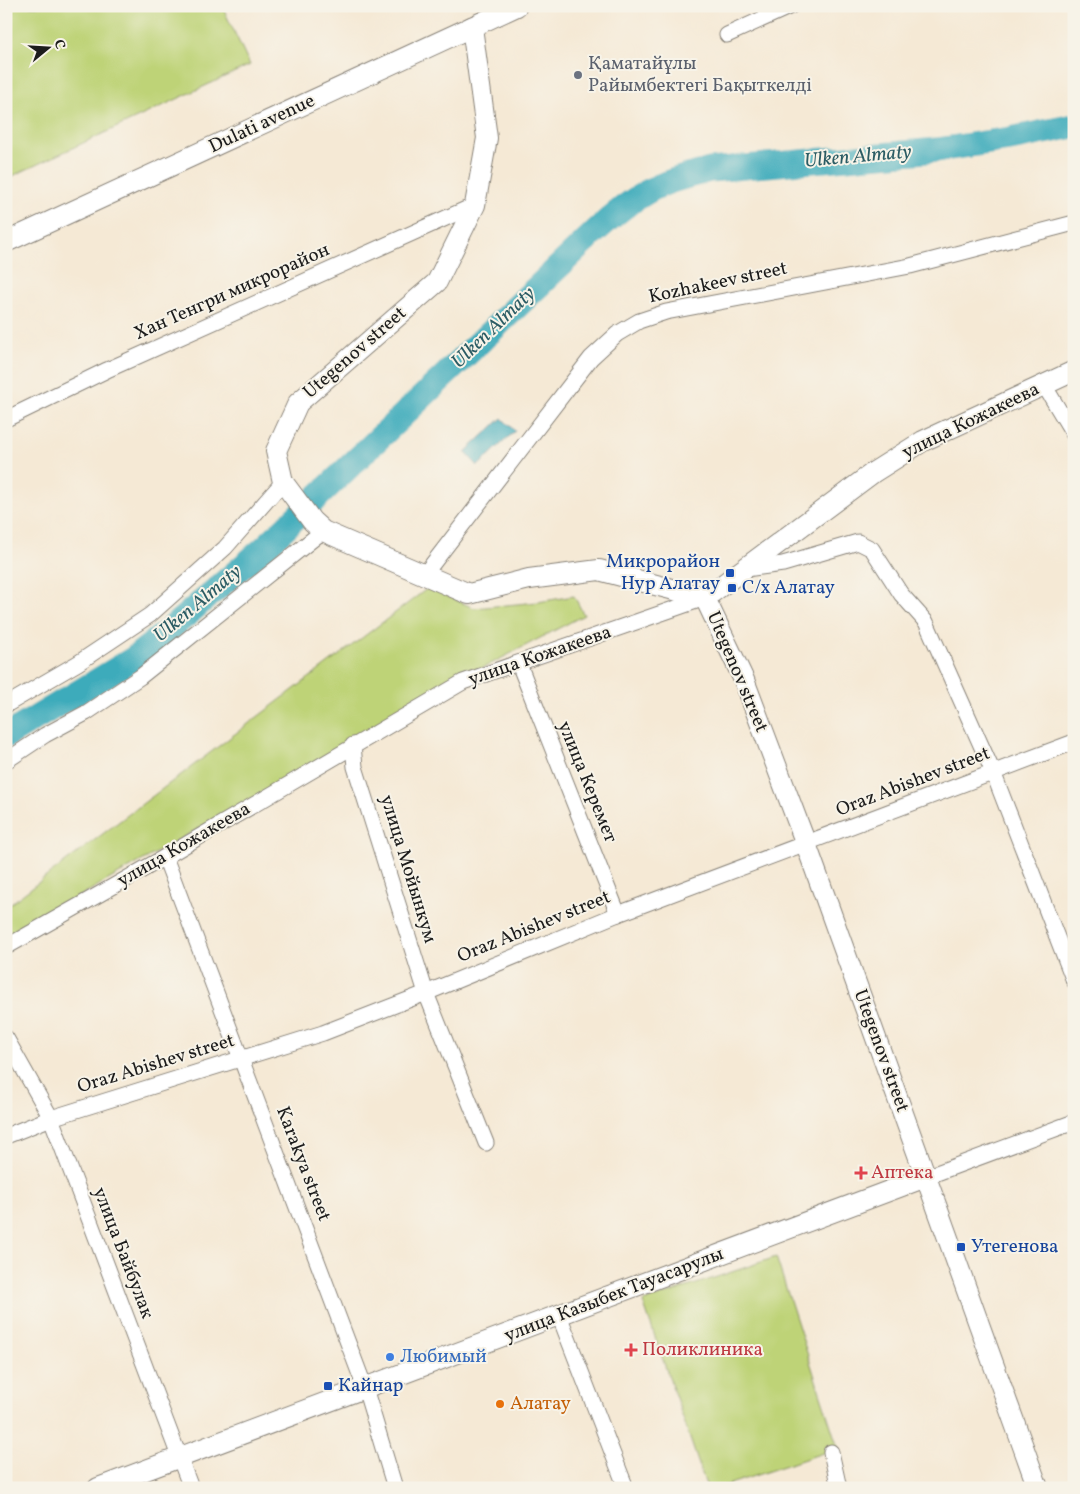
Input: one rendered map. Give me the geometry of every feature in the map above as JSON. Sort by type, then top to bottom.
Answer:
[{"type":"street","name":"Dulati avenue","points":[[6,242],[517,6]]},
{"type":"street","points":[[727,35],[792,6]]},
{"type":"street","name":"Utegenov street","points":[[472,27],[486,138],[475,206],[437,282],[298,403],[276,451],[288,490],[318,526],[469,594],[529,579],[599,570],[706,598],[744,680],[806,844],[1038,1488]]},
{"type":"street","name":"Хан Тенгри микрорайон","points":[[6,419],[107,370],[475,206]]},
{"type":"street","name":"Kozhakeev street","points":[[424,575],[592,358],[617,334],[639,321],[666,312],[910,266],[1074,223]]},
{"type":"street","name":"улица Кожакеева","points":[[6,947],[165,857],[463,682],[706,598],[874,472],[923,441],[1074,371]]},
{"type":"street","points":[[1044,385],[1074,435]]},
{"type":"street","points":[[6,704],[78,664],[150,615],[288,490]]},
{"type":"street","points":[[6,761],[45,735],[86,713],[140,677],[318,526]]},
{"type":"street","points":[[746,569],[783,564],[858,542],[872,549],[901,594],[926,622],[993,772],[1074,981]]},
{"type":"street","name":"улица Керемет","points":[[519,664],[618,914]]},
{"type":"street","name":"Oraz Abishev street","points":[[6,1136],[51,1118],[323,1033],[618,914],[1074,742]]},
{"type":"street","name":"улица Мойынкум","points":[[353,745],[355,767],[426,993],[486,1143]]},
{"type":"street","name":"Karakya street","points":[[165,857],[365,1388],[395,1488]]},
{"type":"street","name":"улица Байбулак","points":[[6,1038],[51,1118],[191,1488]]},
{"type":"street","name":"улица Казыбек Тауасарулы","points":[[98,1488],[1074,1122]]},
{"type":"street","points":[[559,1315],[626,1488]]},
{"type":"street","points":[[831,1452],[839,1488]]},
{"type":"green space","points":[[6,6],[222,6],[250,65],[6,179]]},
{"type":"green space","points":[[428,588],[474,608],[538,602],[574,596],[584,615],[462,679],[6,938],[6,907]]},
{"type":"green space","points":[[776,1257],[838,1448],[718,1488],[707,1488],[643,1302]]},
{"type":"water","points":[[502,418],[515,431],[478,466],[465,452]]},
{"type":"waterway","name":"Ulken Almaty","points":[[6,736],[133,659],[169,630],[264,548],[615,214],[654,188],[710,170],[937,150],[1010,139],[1074,126]]},
{"type":"place","name":"Қаматайұлы Райымбектегі Бақыткелді","points":[[578,75]]},
{"type":"place","name":"Микрорайон Нур Алатау","points":[[730,573]]},
{"type":"place","name":"С/х Алатау","points":[[732,588]]},
{"type":"place","name":"Аптека","points":[[861,1173]]},
{"type":"place","name":"Утегенова","points":[[961,1247]]},
{"type":"place","name":"Поликлиника","points":[[631,1350]]},
{"type":"place","name":"Любимый","points":[[390,1357]]},
{"type":"place","name":"Кайнар","points":[[328,1386]]},
{"type":"place","name":"Алатау","points":[[500,1404]]}]
